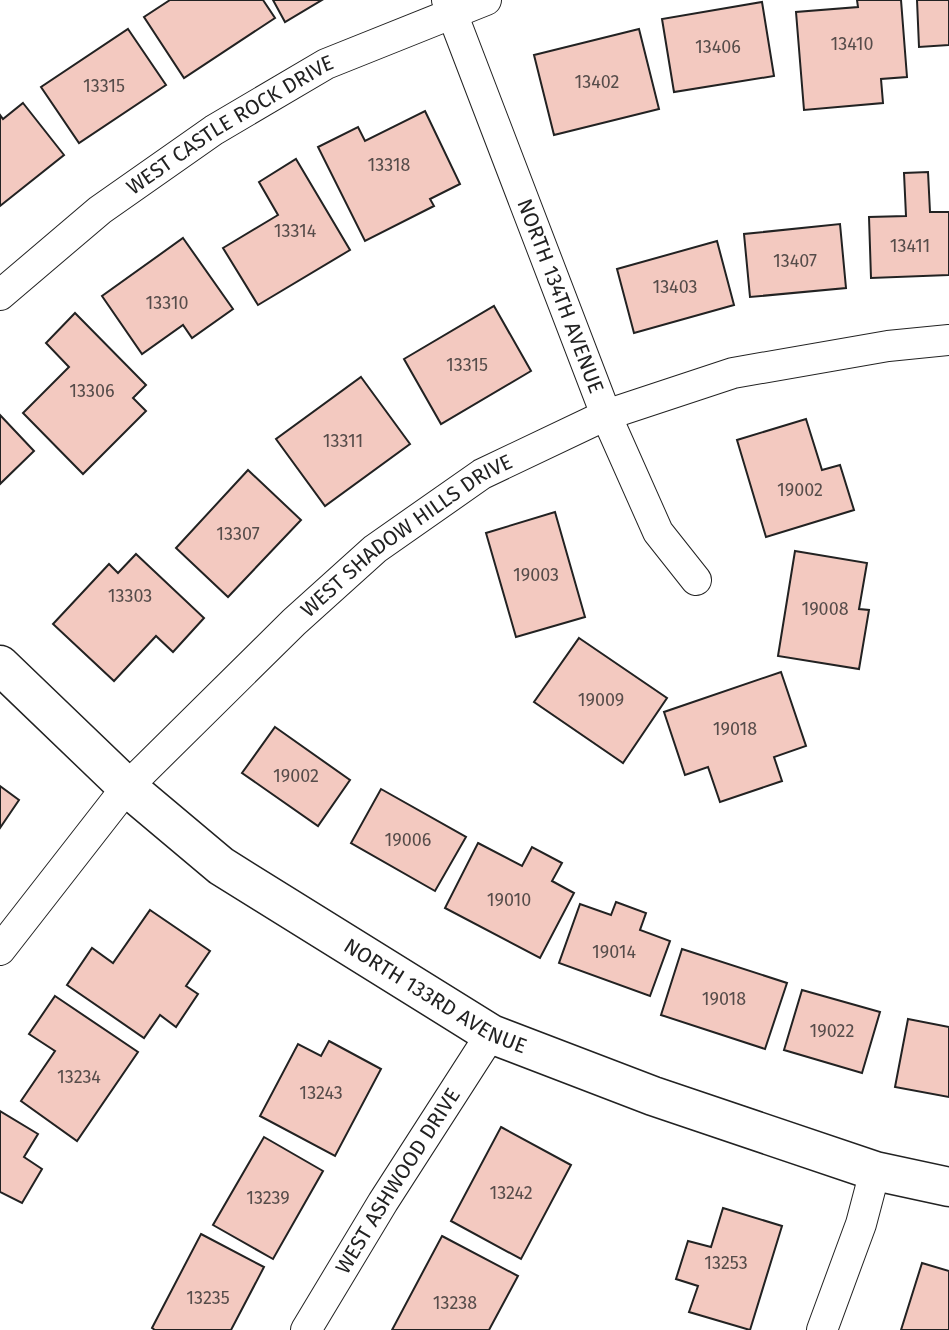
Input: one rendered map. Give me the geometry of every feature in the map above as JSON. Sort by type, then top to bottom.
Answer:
[{"type":"street","name":"WEST CASTLE ROCK DRIVE","points":[[0,295],[100,210],[214,130],[326,64],[450,7],[486,0]]},
{"type":"street","name":"NORTH 134TH AVENUE","points":[[450,7],[606,415],[658,532],[696,580]]},
{"type":"street","name":"WEST SHADOW HILLS DRIVE","points":[[0,950],[127,787],[293,622],[375,549],[482,474],[606,415],[733,373],[888,346],[949,340]]},
{"type":"street","name":"NORTH 133RD AVENUE","points":[[0,665],[127,787],[221,866],[491,1034],[653,1096],[875,1171],[949,1187]]},
{"type":"street","name":"WEST ASHWOOD DRIVE","points":[[306,1330],[383,1202],[491,1034]]},
{"type":"street","points":[[822,1330],[861,1224],[875,1171]]},
{"type":"building","points":[[170,0],[263,0],[275,18],[184,78],[144,17]]},
{"type":"building","points":[[273,0],[322,0],[285,22]]},
{"type":"building","points":[[857,0],[901,0],[907,77],[881,79],[883,103],[804,110],[796,12],[858,7]]},
{"type":"building","points":[[917,0],[949,0],[949,45],[919,47]]},
{"type":"building","points":[[762,2],[774,76],[674,92],[662,19]]},
{"type":"building","points":[[128,29],[166,85],[79,143],[41,87]]},
{"type":"building","points":[[639,29],[659,109],[554,135],[534,55]]},
{"type":"building","points":[[23,103],[64,155],[0,206],[0,115],[3,119]]},
{"type":"building","points":[[425,111],[460,184],[430,199],[434,206],[365,241],[318,147],[358,127],[365,141]]},
{"type":"building","points":[[296,159],[350,250],[258,305],[223,248],[278,215],[259,182]]},
{"type":"building","points":[[928,172],[930,212],[949,212],[949,275],[871,278],[869,217],[906,216],[904,173]]},
{"type":"building","points":[[840,224],[846,288],[750,297],[744,234]]},
{"type":"building","points":[[183,238],[233,309],[192,338],[183,325],[142,354],[102,296]]},
{"type":"building","points":[[717,241],[734,305],[634,333],[617,269]]},
{"type":"building","points":[[494,306],[531,371],[441,424],[404,359]]},
{"type":"building","points":[[75,313],[146,385],[133,398],[146,411],[83,474],[23,413],[69,367],[46,343]]},
{"type":"building","points":[[361,377],[410,444],[325,506],[276,439]]},
{"type":"building","points":[[0,415],[34,451],[0,484]]},
{"type":"building","points":[[806,419],[822,470],[840,465],[854,510],[766,537],[737,440]]},
{"type":"building","points":[[248,470],[301,520],[228,597],[176,548]]},
{"type":"building","points":[[555,512],[585,617],[516,637],[486,533]]},
{"type":"building","points":[[795,551],[867,563],[859,609],[869,610],[859,669],[778,656]]},
{"type":"building","points":[[136,554],[204,618],[173,652],[156,636],[114,681],[53,624],[109,564],[118,573]]},
{"type":"building","points":[[579,638],[667,698],[623,763],[534,702]]},
{"type":"building","points":[[781,672],[806,746],[774,757],[782,781],[720,802],[708,767],[685,775],[664,712]]},
{"type":"building","points":[[275,727],[350,780],[318,826],[242,773]]},
{"type":"building","points":[[0,786],[19,800],[0,828]]},
{"type":"building","points":[[381,789],[466,837],[435,891],[351,843]]},
{"type":"building","points":[[478,843],[522,866],[532,847],[562,863],[552,881],[574,893],[540,958],[445,908]]},
{"type":"building","points":[[616,902],[646,913],[640,930],[670,941],[650,996],[559,963],[580,904],[611,915]]},
{"type":"building","points":[[150,910],[210,951],[186,986],[198,994],[176,1027],[160,1015],[144,1038],[67,985],[92,948],[113,963]]},
{"type":"building","points":[[682,949],[787,983],[765,1049],[661,1015]]},
{"type":"building","points":[[802,990],[880,1012],[862,1073],[784,1050]]},
{"type":"building","points":[[55,996],[138,1052],[77,1141],[21,1101],[55,1051],[29,1034]]},
{"type":"building","points":[[908,1019],[949,1027],[949,1097],[895,1087]]},
{"type":"building","points":[[329,1041],[381,1069],[335,1156],[260,1116],[298,1044],[321,1056]]},
{"type":"building","points":[[0,1111],[38,1134],[24,1157],[42,1169],[22,1203],[0,1192]]},
{"type":"building","points":[[501,1127],[571,1165],[521,1259],[451,1221]]},
{"type":"building","points":[[264,1137],[323,1171],[273,1259],[213,1225]]},
{"type":"building","points":[[723,1208],[782,1226],[750,1330],[689,1312],[698,1286],[676,1279],[688,1241],[711,1247]]},
{"type":"building","points":[[201,1234],[264,1267],[231,1330],[155,1330],[152,1328]]},
{"type":"building","points":[[442,1236],[518,1276],[489,1330],[392,1330]]},
{"type":"building","points":[[922,1263],[949,1271],[949,1330],[901,1330]]}]
